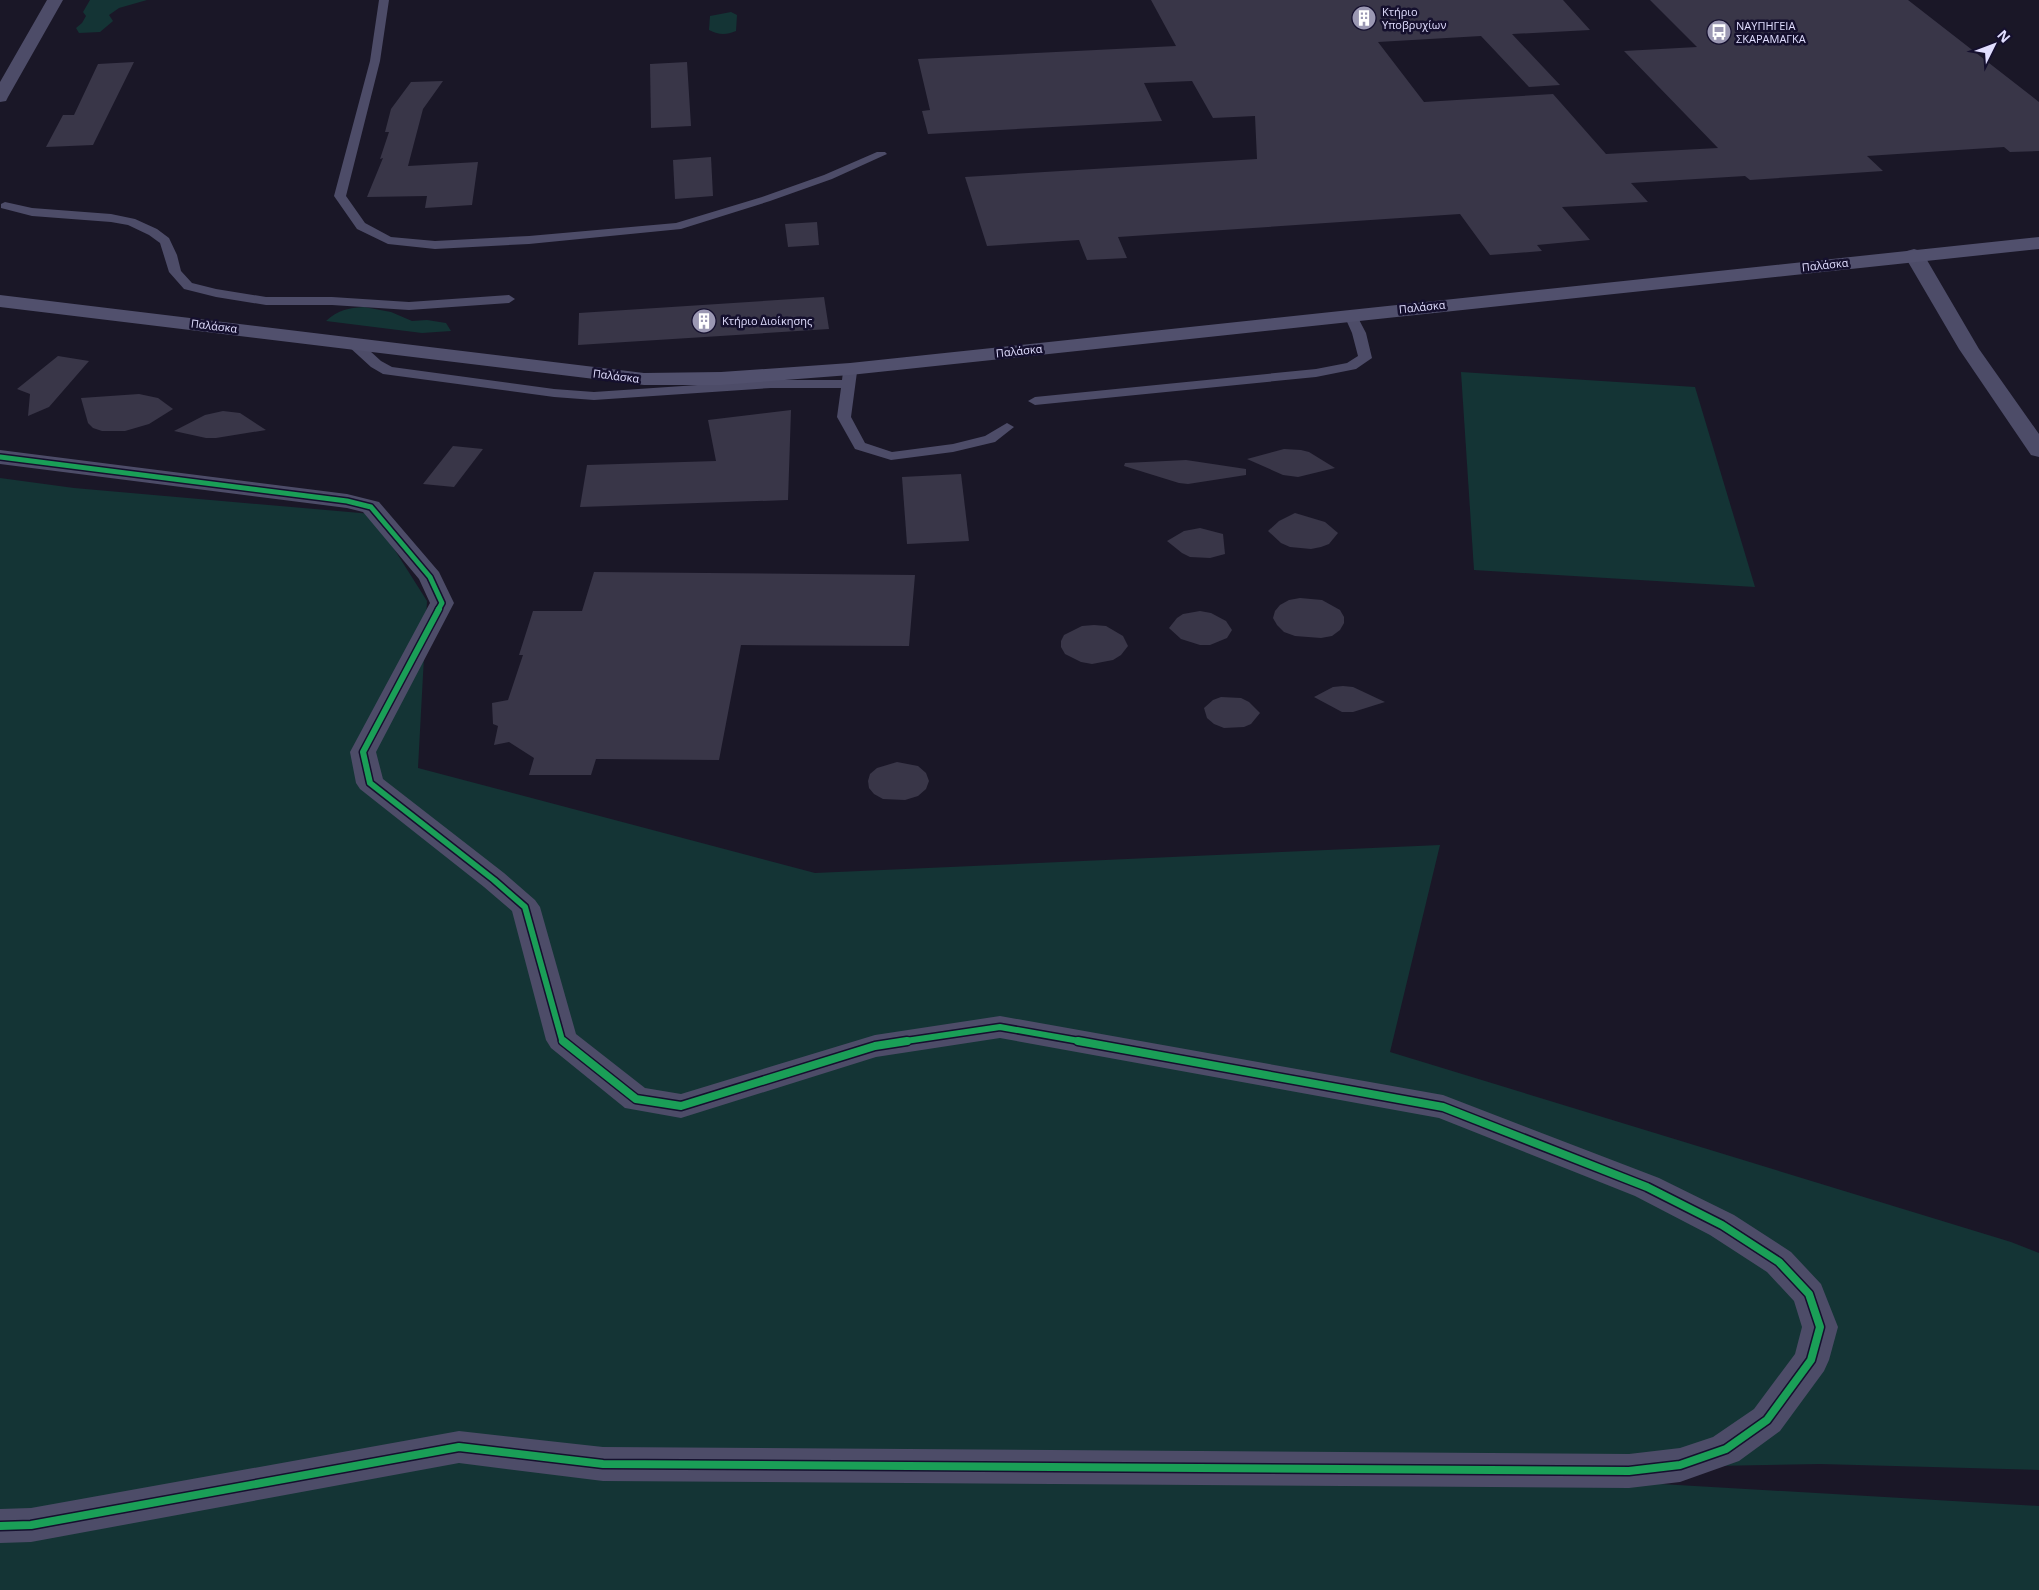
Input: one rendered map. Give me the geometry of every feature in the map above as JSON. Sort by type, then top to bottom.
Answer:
[{"type":"street","points":[[0,96],[54,0]]},
{"type":"street","name":"Παλάσκα","points":[[0,302],[644,379],[849,376],[1350,315],[2039,243]]},
{"type":"street","points":[[1914,256],[1969,349],[2039,450]]},
{"type":"street","points":[[0,457],[348,501],[371,507],[430,578],[442,604],[363,752],[370,783],[494,880],[525,908],[562,1040],[636,1098],[681,1106],[875,1046],[1000,1027],[1443,1107],[1648,1187],[1722,1225],[1779,1262],[1809,1294],[1820,1327],[1811,1360],[1767,1420],[1726,1449],[1680,1465],[1628,1471],[603,1464],[459,1447],[30,1525],[0,1526]]},
{"type":"lane","points":[[384,0],[375,61],[340,196],[361,226],[388,240],[444,244],[606,234],[677,226],[766,199],[828,177],[882,154]]},
{"type":"lane","points":[[5,206],[32,212],[111,218],[131,222],[153,232],[165,242],[171,255],[174,272],[188,286],[216,293],[266,301],[332,301],[409,306],[509,299]]},
{"type":"lane","points":[[1036,401],[1316,373],[1351,366],[1365,358],[1359,333],[1350,315]]},
{"type":"lane","points":[[849,376],[844,417],[860,446],[891,456],[953,448],[990,439],[1008,427]]},
{"type":"green space","points":[[90,0],[147,0],[119,8],[109,15],[113,21],[100,32],[79,33],[76,28],[86,16],[83,12]]},
{"type":"green space","points":[[731,12],[737,15],[736,31],[722,34],[709,30],[710,16]]},
{"type":"green space","points":[[364,307],[391,312],[412,321],[427,320],[446,323],[451,331],[422,333],[326,321],[343,310]]},
{"type":"green space","points":[[1461,372],[1695,387],[1755,587],[1474,570]]},
{"type":"green space","points":[[0,478],[74,488],[372,514],[427,601],[418,768],[815,873],[1440,845],[1390,1052],[2011,1242],[2039,1253],[2039,1470],[1820,1464],[1437,1471],[2039,1506],[2039,1590],[0,1590]]},
{"type":"building","points":[[1151,0],[1563,0],[1590,30],[1512,34],[1560,85],[1529,87],[1481,36],[1378,42],[1424,102],[1553,94],[1606,154],[1718,148],[1624,51],[1697,47],[1650,0],[1908,0],[2039,102],[2039,151],[2010,152],[2004,147],[1867,156],[1883,171],[1750,180],[1745,176],[1631,183],[1648,202],[1562,207],[1590,240],[1537,245],[1542,251],[1490,255],[1460,214],[1118,237],[1127,258],[1087,260],[1079,240],[987,246],[965,177],[1257,159],[1255,116],[1213,118],[1192,81],[1144,83],[1162,121],[928,134],[922,111],[930,110],[918,59],[1176,46]]},
{"type":"building","points":[[134,62],[93,145],[46,147],[63,115],[74,115],[98,64]]},
{"type":"building","points":[[687,62],[691,126],[651,128],[650,64]]},
{"type":"building","points":[[443,81],[423,109],[408,166],[478,162],[472,205],[425,208],[427,196],[367,197],[383,158],[380,159],[389,132],[385,132],[391,109],[411,82]]},
{"type":"building","points":[[711,157],[713,196],[675,199],[673,160]]},
{"type":"building","points":[[817,222],[819,245],[788,247],[785,224]]},
{"type":"building","name":"Κτήριο Διοίκησης","points":[[824,297],[829,329],[578,345],[579,313]]},
{"type":"building","points":[[58,356],[89,361],[49,407],[28,416],[30,394],[17,389]]},
{"type":"building","points":[[139,394],[158,398],[173,409],[149,424],[125,431],[102,431],[93,428],[88,423],[81,398]]},
{"type":"building","points":[[791,410],[788,500],[580,507],[587,465],[716,461],[708,420]]},
{"type":"building","points":[[223,411],[240,413],[266,430],[216,438],[206,438],[174,431],[205,415]]},
{"type":"building","points":[[453,446],[483,449],[454,487],[423,484]]},
{"type":"building","points":[[1284,449],[1309,452],[1335,468],[1298,477],[1283,475],[1247,459]]},
{"type":"building","points":[[1186,460],[1246,469],[1246,475],[1188,484],[1124,466],[1125,463]]},
{"type":"building","points":[[961,474],[969,541],[907,544],[902,477]]},
{"type":"building","points":[[1295,513],[1325,522],[1338,533],[1329,544],[1311,549],[1290,547],[1281,543],[1268,531],[1279,521]]},
{"type":"building","points":[[1200,528],[1223,534],[1225,554],[1210,558],[1190,557],[1167,541],[1184,531]]},
{"type":"building","points":[[594,572],[915,575],[909,646],[741,645],[719,760],[596,759],[591,775],[529,775],[534,758],[509,742],[494,745],[498,726],[493,724],[492,703],[508,700],[523,655],[519,655],[533,611],[582,611]]},
{"type":"building","points":[[1300,598],[1322,600],[1340,610],[1344,617],[1344,623],[1340,630],[1332,636],[1321,638],[1295,636],[1284,632],[1273,618],[1275,611],[1280,605],[1289,600]]},
{"type":"building","points":[[1200,611],[1211,613],[1226,621],[1232,630],[1227,638],[1210,645],[1200,645],[1181,639],[1169,628],[1183,614]]},
{"type":"building","points":[[1082,626],[1106,626],[1123,636],[1128,646],[1121,655],[1113,660],[1092,664],[1081,662],[1065,654],[1061,647],[1064,635]]},
{"type":"building","points":[[1333,687],[1353,687],[1385,702],[1353,712],[1342,712],[1314,697]]},
{"type":"building","points":[[1221,697],[1241,698],[1249,702],[1260,713],[1251,724],[1244,727],[1224,728],[1214,724],[1207,718],[1204,708],[1213,700]]},
{"type":"building","points":[[897,762],[918,766],[926,773],[929,781],[926,789],[918,796],[905,800],[883,799],[874,794],[869,788],[870,774],[877,768]]},
{"type":"cycle path","points":[[0,457],[347,501],[371,507],[430,577],[442,603],[363,752],[370,783],[494,880],[525,907],[562,1040],[636,1099],[681,1106],[875,1046],[1000,1027],[1443,1107],[1647,1187],[1722,1225],[1779,1262],[1809,1294],[1820,1327],[1811,1360],[1767,1420],[1726,1449],[1680,1465],[1629,1471],[603,1464],[459,1447],[31,1525],[0,1526]]},
{"type":"place","name":"Κτήριο Υποβρυχίων","points":[[1364,18]]},
{"type":"place","name":"ΝΑΥΠΗΓΕΙΑ ΣΚΑΡΑΜΑΓΚΑ","points":[[1719,32]]},
{"type":"place","name":"Κτήριο Διοίκησης","points":[[704,321]]}]
